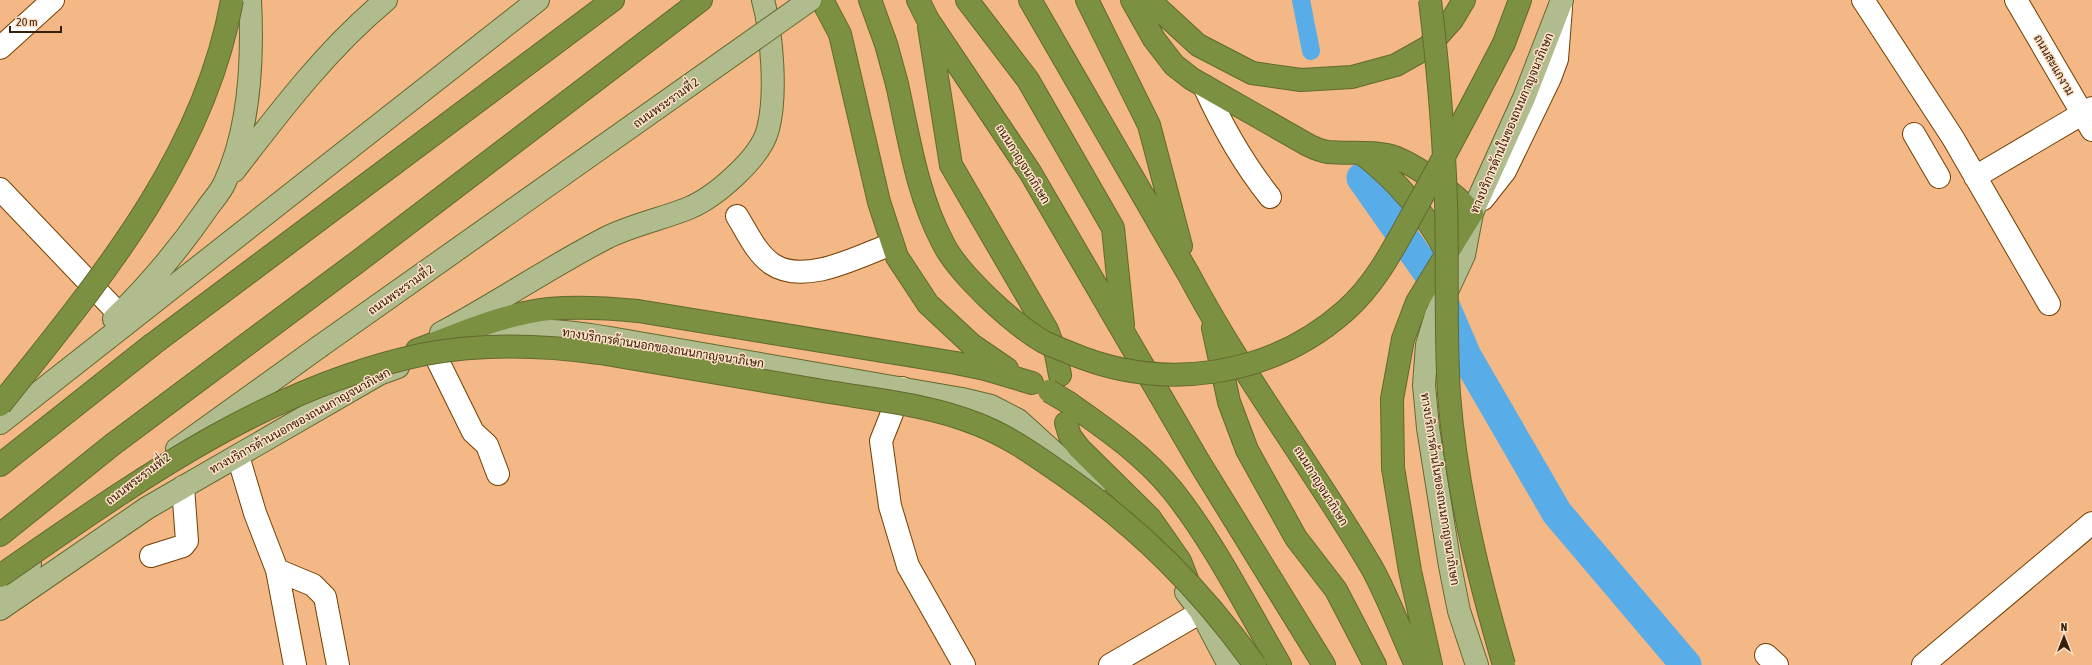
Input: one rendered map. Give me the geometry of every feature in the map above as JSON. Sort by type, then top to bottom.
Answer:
[{"type":"highway","points":[[1,417],[125,243],[167,174],[185,141],[210,81],[221,46],[232,0]]},
{"type":"highway","points":[[0,465],[153,344],[340,206],[613,0]]},
{"type":"highway","points":[[0,535],[156,411],[356,263],[701,0]]},
{"type":"highway","points":[[822,0],[840,34],[879,202],[897,257],[928,304],[944,321],[972,346],[998,364],[1047,383],[1067,413],[1070,436],[1079,448],[1150,518],[1180,561],[1198,608]]},
{"type":"highway","points":[[870,0],[886,44],[897,84],[920,186],[943,245],[974,284],[1008,316],[1044,342],[1089,361],[1126,371],[1164,374],[1212,373],[1254,364],[1303,341],[1345,311],[1376,277],[1448,149],[1504,43],[1520,0]]},
{"type":"highway","name":"ถนนกาญจนาภิเษก","points":[[918,0],[928,20],[1030,172],[1198,462],[1324,665]]},
{"type":"highway","name":"ถนนกาญจนาภิเษก","points":[[967,0],[1028,80],[1114,228],[1123,333]]},
{"type":"highway","name":"ถนนกาญจนาภิเษก","points":[[1030,0],[1190,275],[1210,315],[1298,448],[1373,570],[1416,665]]},
{"type":"highway","points":[[1087,0],[1149,125],[1190,275]]},
{"type":"highway","points":[[1132,0],[1154,39],[1174,65],[1192,79],[1308,145],[1326,152],[1386,155],[1402,160],[1416,167],[1464,204],[1472,213],[1451,257],[1417,302],[1403,339],[1392,399],[1391,426],[1393,468],[1410,571],[1431,665]]},
{"type":"highway","points":[[1149,0],[1198,45],[1252,72],[1301,80],[1352,77],[1396,65],[1428,47],[1452,20],[1464,0]]},
{"type":"highway","points":[[1430,0],[1444,148],[1446,202],[1447,355],[1453,432],[1458,472],[1471,541],[1504,665]]},
{"type":"highway","points":[[928,20],[951,165],[1047,330],[1056,354],[1047,383]]},
{"type":"highway","points":[[1361,153],[1380,167],[1393,181],[1439,237],[1451,257]]},
{"type":"highway","points":[[388,361],[506,318],[548,309],[591,307],[638,311],[956,363],[1047,383]]},
{"type":"highway","name":"ถนนกาญจนาภิเษก","points":[[1210,315],[1229,402],[1247,450],[1296,538],[1336,590],[1375,665]]},
{"type":"highway","points":[[0,576],[118,496],[186,453],[241,423],[304,392],[343,377],[427,354],[518,346],[559,347],[600,352],[903,404],[956,416],[978,424],[1023,447],[1131,525],[1172,564],[1209,604],[1255,665]]},
{"type":"highway","points":[[1067,413],[1131,448],[1173,491],[1206,539],[1280,665]]},
{"type":"main road","points":[[225,183],[238,142],[248,93],[251,65],[250,0]]},
{"type":"main road","points":[[37,393],[119,314],[169,259],[225,183],[315,71],[361,21],[386,0]]},
{"type":"main road","points":[[1,417],[37,393],[538,0]]},
{"type":"main road","points":[[257,444],[343,388],[388,361],[479,313],[607,237],[690,208],[724,186],[750,161],[768,130],[773,94],[767,14],[763,0]]},
{"type":"main road","name":"ถนนพระรามที่ 2","points":[[0,591],[124,489],[319,347],[808,3]]},
{"type":"main road","name":"ทางบริการด้านในของถนนกาญจนาภิเษก","points":[[1472,213],[1524,98],[1562,3]]},
{"type":"main road","name":"ทางบริการด้านในของถนนกาญจนาภิเษก","points":[[1451,257],[1427,345],[1424,385],[1428,428],[1456,596],[1477,665]]},
{"type":"main road","name":"ทางบริการด้านนอกของถนนกาญจนาภิเษก","points":[[0,609],[147,508],[379,374],[434,353],[495,335],[532,331],[570,332],[902,388],[991,406],[1018,420],[1099,493],[1198,608],[1229,665]]},
{"type":"street","points":[[0,48],[53,0]]},
{"type":"street","points":[[1863,0],[1953,138],[2049,304]]},
{"type":"street","name":"ถนนสะแกงาม","points":[[2016,0],[2089,117]]},
{"type":"street","points":[[1204,86],[1227,134],[1252,175],[1270,197]]},
{"type":"street","points":[[1975,177],[2089,117]]},
{"type":"street","points":[[1914,134],[1939,177]]},
{"type":"street","points":[[1926,155],[1953,138]]},
{"type":"street","points":[[2,195],[119,314]]},
{"type":"street","points":[[737,216],[756,247],[771,263],[787,270],[805,272],[829,268],[892,244]]},
{"type":"street","points":[[434,353],[472,432],[486,445],[498,474]]},
{"type":"street","points":[[902,388],[881,441],[890,506],[908,566],[964,665]]},
{"type":"street","points":[[238,456],[255,513],[276,570],[295,665]]},
{"type":"street","points":[[151,556],[183,546],[187,541],[183,487]]},
{"type":"street","points":[[1923,665],[2092,523]]},
{"type":"street","points":[[276,570],[313,585],[325,597],[338,665]]},
{"type":"street","points":[[1110,665],[1198,608]]},
{"type":"waterway","points":[[1301,0],[1311,51]]},
{"type":"waterway","points":[[1362,178],[1433,279],[1466,356],[1557,513],[1686,665]]}]
